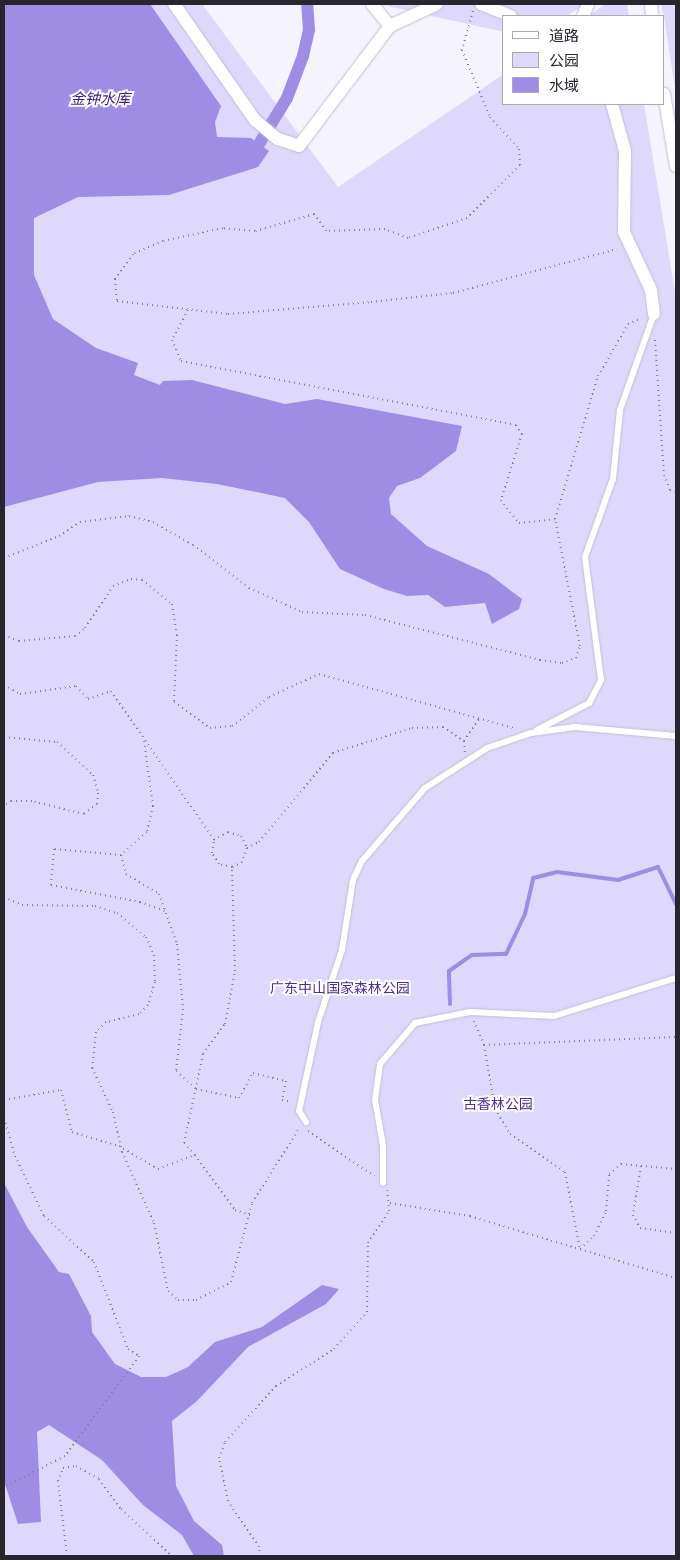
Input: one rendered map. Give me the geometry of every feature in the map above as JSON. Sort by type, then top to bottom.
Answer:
[{"type":"street","points":[[174,4],[255,120],[278,139],[299,146],[390,26],[437,4]]},
{"type":"street","points":[[372,4],[390,26]]},
{"type":"street","points":[[481,4],[508,15]]},
{"type":"street","points":[[665,100],[676,166]]},
{"type":"street","points":[[612,105],[624,151],[624,232],[651,290],[654,314]]},
{"type":"lane","points":[[306,1122],[300,1111],[318,1022],[342,950],[353,880],[362,861],[425,788],[445,772],[487,748],[531,733],[590,703],[601,680],[585,557],[613,479],[620,410],[654,314]]},
{"type":"lane","points":[[531,733],[575,727],[676,736]]},
{"type":"lane","points":[[383,1183],[383,1145],[375,1100],[380,1064],[415,1023],[470,1012],[554,1016],[676,978]]},
{"type":"path","points":[[474,4],[462,50],[490,117],[520,149],[520,165],[467,218],[408,238],[385,229],[326,231],[314,214],[255,231],[223,228],[163,241],[133,254],[115,279],[117,301],[228,314],[453,293],[528,270],[631,246]]},
{"type":"path","points":[[188,310],[172,340],[181,361],[516,426],[522,434],[501,500],[518,523],[555,520]]},
{"type":"path","points":[[4,558],[59,536],[80,522],[129,516],[153,522],[193,545],[249,588],[302,612],[365,615],[562,662],[576,658],[580,646],[555,520],[610,349],[628,324],[654,314]]},
{"type":"path","points":[[655,333],[664,475],[670,490],[676,492]]},
{"type":"path","points":[[4,635],[27,641],[75,636],[85,628],[113,586],[131,578],[142,580],[172,604],[177,635],[174,702],[210,728],[232,726],[269,697],[320,674],[480,717],[531,733]]},
{"type":"path","points":[[4,685],[20,694],[76,686],[88,699],[111,691],[214,840],[212,853],[219,864],[232,867],[242,862],[247,848],[281,818],[323,760],[333,753],[412,728],[443,727],[464,741],[480,717]]},
{"type":"path","points":[[4,737],[58,742],[93,775],[98,792],[97,804],[84,814],[32,801],[4,805]]},
{"type":"path","points":[[144,741],[153,806],[147,832],[121,855],[54,850],[51,885],[164,911]]},
{"type":"path","points":[[214,840],[228,832],[241,836],[247,848]]},
{"type":"path","points":[[121,855],[126,874],[159,894],[176,944],[184,1009],[176,1071],[196,1089],[239,1098],[253,1072],[286,1081],[282,1100],[301,1103]]},
{"type":"path","points":[[232,867],[235,971],[225,1024],[203,1054],[184,1143],[235,1210],[250,1215]]},
{"type":"path","points":[[4,897],[22,905],[95,906],[117,913],[146,936],[155,969],[148,1005],[139,1014],[106,1022],[93,1041],[92,1068],[112,1112],[119,1146],[154,1223],[168,1291],[178,1300],[196,1300],[231,1282],[252,1203],[295,1132],[306,1122]]},
{"type":"path","points":[[470,1012],[484,1045],[495,1109],[505,1126],[565,1172],[580,1249]]},
{"type":"path","points":[[484,1045],[676,1037]]},
{"type":"path","points":[[4,1100],[60,1090],[72,1132],[119,1146],[158,1169],[194,1155]]},
{"type":"path","points":[[4,1118],[15,1156],[44,1216],[94,1262],[128,1349],[139,1356],[65,1456],[4,1487]]},
{"type":"path","points":[[260,1556],[259,1547],[228,1501],[219,1458],[225,1442],[276,1386],[334,1349],[367,1312],[368,1243],[389,1211],[390,1203],[383,1183],[303,1127],[306,1122]]},
{"type":"path","points":[[580,1249],[594,1236],[606,1211],[609,1174],[622,1164],[676,1169]]},
{"type":"path","points":[[641,1166],[633,1215],[640,1228],[676,1233]]},
{"type":"path","points":[[390,1203],[470,1216],[676,1278]]},
{"type":"path","points":[[67,1556],[58,1481],[63,1468],[76,1466],[99,1479],[121,1509],[172,1556]]},
{"type":"green space","name":"广东中山国家森林公园","points":[[4,4],[202,4],[338,187],[502,75],[502,105],[644,105],[676,298],[676,1556],[4,1556]]},
{"type":"green space","points":[[378,4],[585,4],[568,15],[502,15],[502,32]]},
{"type":"green space","points":[[606,4],[627,4],[629,15],[590,15]]},
{"type":"green space","points":[[661,4],[676,4],[676,95],[665,15]]},
{"type":"water","name":"金钟水库","points":[[4,4],[150,4],[221,106],[215,122],[217,137],[251,138],[269,151],[258,167],[169,195],[78,197],[34,218],[34,275],[53,319],[96,348],[138,363],[134,375],[160,385],[163,381],[192,380],[285,404],[317,399],[462,426],[456,451],[420,478],[397,486],[389,498],[391,514],[427,546],[489,574],[522,599],[519,609],[492,624],[485,603],[445,607],[428,595],[407,596],[384,589],[340,569],[309,522],[285,498],[217,484],[162,478],[98,482],[4,507]]},
{"type":"water","points":[[4,1183],[27,1227],[59,1272],[69,1274],[91,1316],[92,1332],[115,1364],[141,1377],[166,1377],[188,1367],[215,1342],[262,1327],[322,1285],[339,1289],[326,1304],[248,1347],[197,1401],[172,1421],[176,1486],[194,1521],[222,1545],[224,1556],[194,1556],[182,1535],[143,1505],[102,1460],[49,1425],[37,1432],[41,1522],[18,1524],[4,1481]]},
{"type":"waterway","points":[[259,144],[287,98],[303,56],[309,30],[307,4]]},
{"type":"waterway","points":[[450,1004],[449,971],[472,955],[506,954],[525,914],[533,878],[557,872],[618,880],[658,867],[676,904]]},
{"type":"park label","name":"古香林公园","points":[[498,1105]]}]
